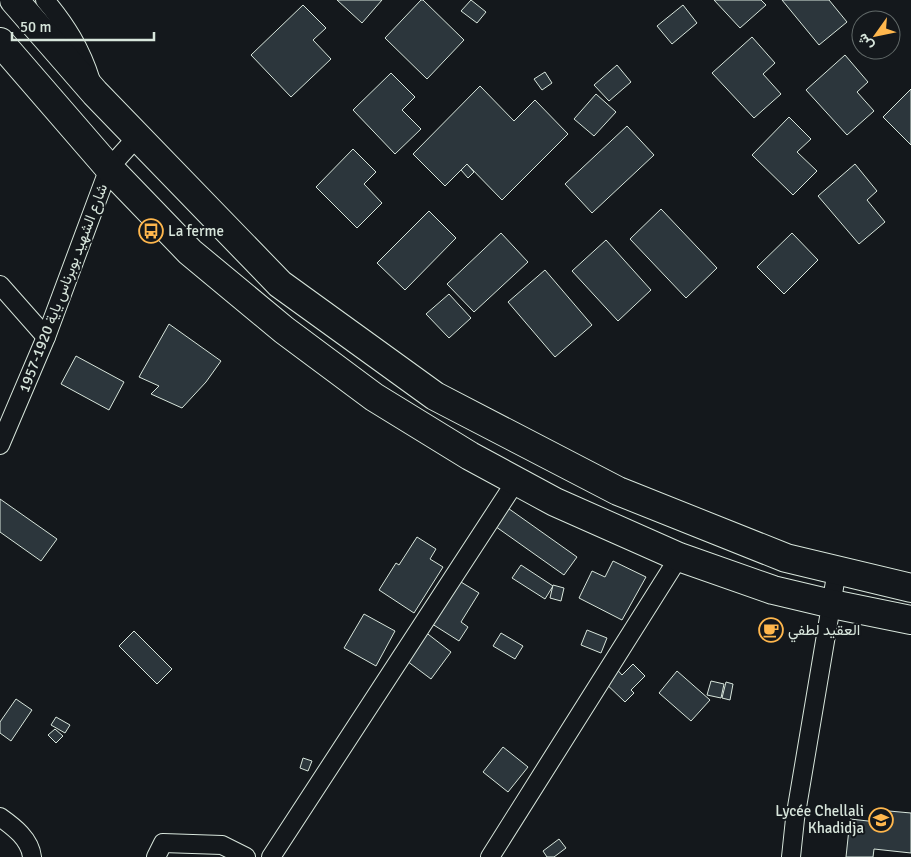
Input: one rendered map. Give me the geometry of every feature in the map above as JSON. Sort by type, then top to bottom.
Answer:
[{"type":"highway","points":[[14,0],[95,93],[280,284],[435,396],[618,492],[786,558],[911,588]]},
{"type":"highway","points":[[0,42],[109,168],[190,252],[284,330],[374,397],[470,456],[555,502],[679,557],[773,590],[911,620]]},
{"type":"street","points":[[45,0],[60,18],[78,46],[95,93]]},
{"type":"street","name":"شارع الشهيد بوبرناس ياية 1920-1957","points":[[0,445],[46,337],[109,168],[137,137]]},
{"type":"street","points":[[0,285],[46,337]]},
{"type":"street","points":[[271,857],[516,481]]},
{"type":"street","points":[[490,857],[679,557]]},
{"type":"street","points":[[791,857],[795,819],[838,570]]},
{"type":"street","points":[[1,820],[19,831],[32,857]]},
{"type":"street","points":[[156,857],[163,843],[222,845],[246,857]]},
{"type":"building","points":[[337,0],[382,0],[362,23]]},
{"type":"building","points":[[421,0],[464,40],[427,79],[385,38]]},
{"type":"building","points":[[471,0],[486,12],[477,23],[461,11]]},
{"type":"building","points":[[714,0],[761,0],[766,5],[740,28]]},
{"type":"building","points":[[782,0],[829,0],[847,22],[819,45]]},
{"type":"building","points":[[303,5],[326,28],[313,40],[331,59],[291,97],[251,55]]},
{"type":"building","points":[[683,5],[697,23],[672,44],[657,26]]},
{"type":"building","points":[[752,37],[775,63],[763,74],[781,94],[754,118],[712,73]]},
{"type":"building","points":[[845,55],[868,82],[857,92],[874,111],[847,135],[806,90]]},
{"type":"building","points":[[617,65],[631,82],[609,101],[594,85]]},
{"type":"building","points":[[545,72],[552,83],[542,90],[534,79]]},
{"type":"building","points":[[391,73],[415,97],[402,110],[421,129],[395,154],[353,110]]},
{"type":"building","points":[[480,86],[514,121],[535,100],[568,134],[502,200],[467,164],[445,186],[413,154]]},
{"type":"building","points":[[911,89],[911,145],[883,117]]},
{"type":"building","points":[[596,94],[616,112],[594,136],[574,119]]},
{"type":"building","points":[[789,117],[811,139],[797,152],[817,171],[793,195],[752,155]]},
{"type":"building","points":[[627,126],[654,155],[592,213],[565,184]]},
{"type":"building","points":[[353,149],[376,172],[364,184],[382,203],[357,228],[316,187]]},
{"type":"building","points":[[467,164],[474,172],[468,178],[461,170]]},
{"type":"building","points":[[855,164],[877,191],[867,200],[885,222],[859,244],[818,196]]},
{"type":"building","points":[[661,209],[717,268],[686,298],[630,239]]},
{"type":"building","points":[[429,211],[456,238],[405,290],[377,263]]},
{"type":"building","points":[[501,233],[528,262],[474,312],[447,284]]},
{"type":"building","points":[[792,233],[818,260],[784,294],[757,267]]},
{"type":"building","points":[[606,240],[651,290],[618,321],[572,271]]},
{"type":"building","points":[[545,270],[592,325],[555,357],[508,302]]},
{"type":"building","points":[[449,294],[471,318],[449,338],[426,314]]},
{"type":"building","points":[[169,324],[221,361],[206,382],[182,408],[151,394],[159,386],[139,377]]},
{"type":"building","points":[[76,356],[124,382],[109,410],[61,384]]},
{"type":"building","points":[[0,499],[57,539],[41,561],[0,532]]},
{"type":"building","points":[[505,506],[577,557],[564,575],[492,524]]},
{"type":"building","points":[[417,537],[436,549],[430,559],[443,567],[414,613],[379,590],[396,563],[399,565]]},
{"type":"building","points":[[613,561],[646,577],[622,620],[579,598],[592,571],[605,577]]},
{"type":"building","points":[[521,565],[553,586],[545,599],[512,578]]},
{"type":"building","points":[[456,579],[479,593],[461,622],[468,627],[459,641],[429,622]]},
{"type":"building","points":[[553,585],[564,588],[561,601],[550,598]]},
{"type":"building","points":[[364,614],[395,631],[376,666],[344,648]]},
{"type":"building","points":[[587,630],[607,638],[601,653],[581,645]]},
{"type":"building","points":[[134,631],[172,669],[157,684],[119,646]]},
{"type":"building","points":[[424,631],[451,652],[431,679],[403,658]]},
{"type":"building","points":[[501,633],[523,646],[515,659],[493,646]]},
{"type":"building","points":[[633,664],[645,676],[631,690],[634,693],[625,702],[600,678],[613,665],[622,675]]},
{"type":"building","points":[[677,671],[710,700],[691,721],[659,693]]},
{"type":"building","points":[[711,681],[724,684],[721,698],[707,695]]},
{"type":"building","points":[[726,682],[733,684],[730,700],[722,698]]},
{"type":"building","points":[[16,699],[32,710],[11,741],[0,733],[0,722]]},
{"type":"building","points":[[56,717],[70,725],[65,733],[51,725]]},
{"type":"building","points":[[55,729],[63,736],[56,743],[48,735]]},
{"type":"building","points":[[503,747],[528,767],[508,792],[483,772]]},
{"type":"building","points":[[303,758],[312,761],[308,771],[300,768]]},
{"type":"building","points":[[878,810],[911,813],[911,853],[874,849],[873,857],[846,857],[850,819],[877,822]]},
{"type":"building","points":[[559,839],[566,848],[554,857],[547,857],[543,851]]},
{"type":"place","name":"La ferme","points":[[151,231]]},
{"type":"place","name":"العقيد لطفي","points":[[771,630]]},
{"type":"place","name":"Lycée Chellali Khadidja","points":[[881,820]]}]
